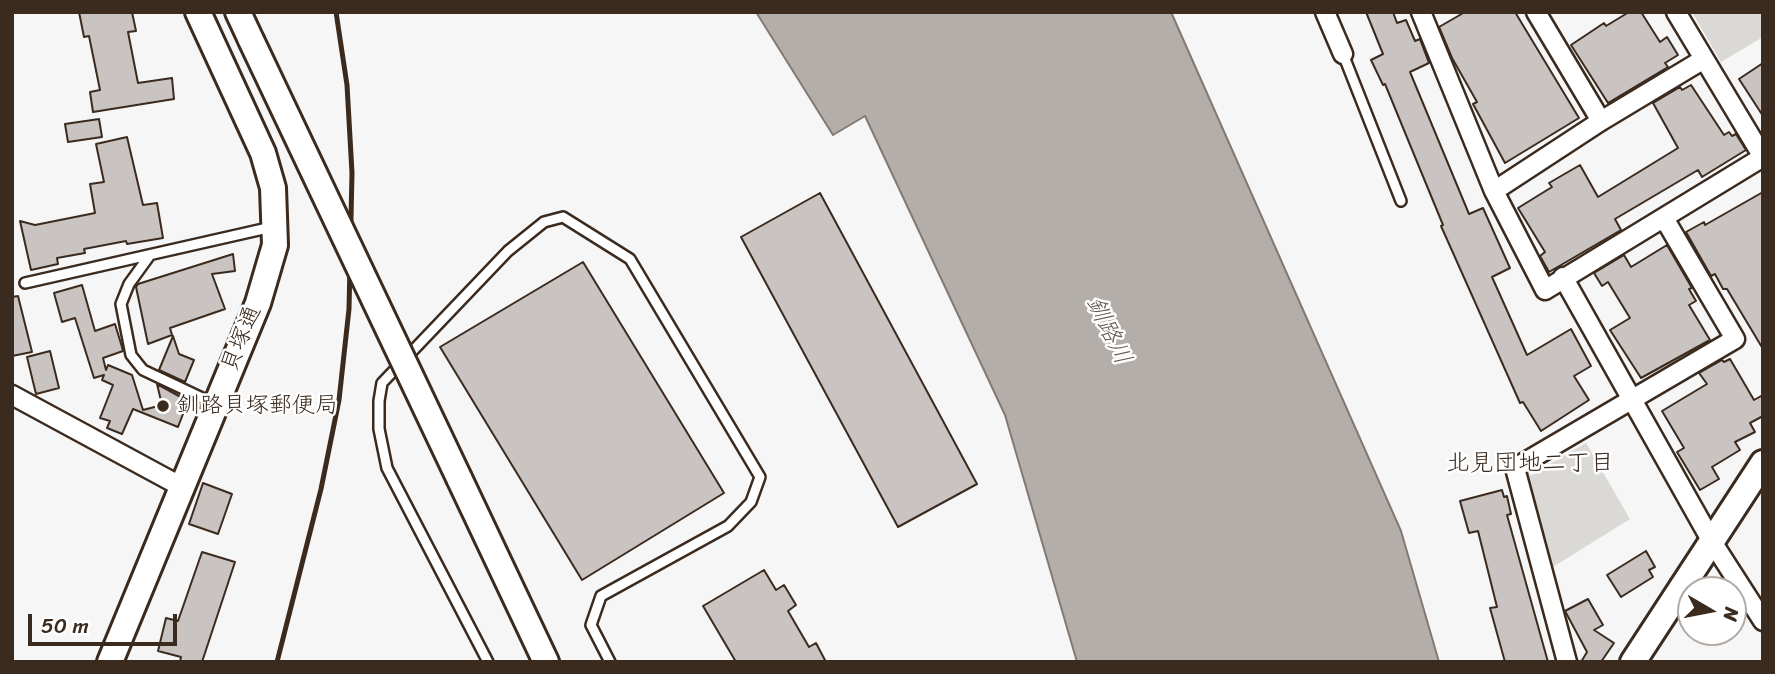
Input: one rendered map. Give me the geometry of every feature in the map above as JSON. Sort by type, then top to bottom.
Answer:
[{"type":"street","name":"貝塚通","points":[[110,662],[269,271],[276,226],[273,188],[263,153],[198,12]]},
{"type":"street","points":[[238,12],[546,662]]},
{"type":"street","points":[[1325,12],[1343,54]]},
{"type":"street","points":[[1421,12],[1494,191],[1545,290],[1763,158],[1676,12]]},
{"type":"street","points":[[1536,12],[1601,121]]},
{"type":"street","points":[[1494,191],[1601,121],[1704,59]]},
{"type":"street","points":[[1567,662],[1516,468],[1735,339],[1664,218]]},
{"type":"street","points":[[1563,277],[1711,540],[1763,621]]},
{"type":"street","points":[[12,395],[182,486]]},
{"type":"street","points":[[1633,662],[1763,463]]},
{"type":"lane","points":[[1343,54],[1401,201]]},
{"type":"lane","points":[[488,662],[387,468],[379,429],[382,383],[508,251],[544,222],[563,217],[630,260],[760,477],[751,502],[728,526],[601,596],[592,625],[610,662]]},
{"type":"lane","points":[[25,283],[276,226]]},
{"type":"lane","points":[[150,255],[129,284],[121,304],[131,355],[143,370],[216,405]]},
{"type":"shaded area","points":[[1692,12],[1763,12],[1763,37],[1721,62]]},
{"type":"shaded area","points":[[1586,443],[1630,519],[1553,567],[1529,476]]},
{"type":"water","name":"釧路川","points":[[756,12],[1171,12],[1401,531],[1439,662],[1077,662],[1005,415],[865,116],[833,135]]},
{"type":"building","points":[[79,12],[132,12],[136,31],[128,32],[138,83],[172,78],[174,99],[93,112],[90,92],[100,90],[89,36],[84,37]]},
{"type":"building","points":[[1366,12],[1393,12],[1397,23],[1406,20],[1415,41],[1420,39],[1429,63],[1410,72],[1469,214],[1483,208],[1510,268],[1492,277],[1527,355],[1571,329],[1591,366],[1574,376],[1589,400],[1541,431],[1523,402],[1520,403],[1441,226],[1443,225],[1385,84],[1383,85],[1371,60],[1383,54]]},
{"type":"building","points":[[1465,12],[1515,12],[1579,118],[1505,163],[1473,104],[1477,102],[1452,58],[1439,27]]},
{"type":"building","points":[[1629,12],[1641,12],[1660,42],[1667,37],[1678,55],[1665,63],[1668,67],[1608,103],[1571,45],[1604,23],[1606,26]]},
{"type":"building","points":[[1763,63],[1763,116],[1739,79]]},
{"type":"building","points":[[1691,85],[1724,135],[1729,132],[1732,136],[1736,134],[1746,150],[1702,177],[1698,170],[1615,219],[1621,230],[1549,272],[1540,256],[1545,252],[1518,208],[1552,187],[1549,183],[1580,165],[1598,197],[1678,148],[1653,103],[1680,87],[1682,90]]},
{"type":"building","points":[[99,119],[102,137],[68,142],[65,124]]},
{"type":"building","points":[[127,137],[143,205],[157,203],[163,238],[127,244],[126,241],[84,249],[85,253],[57,258],[58,264],[31,270],[20,221],[35,225],[95,213],[90,184],[104,182],[96,144]]},
{"type":"building","points":[[1763,192],[1763,349],[1727,289],[1723,289],[1715,274],[1711,276],[1686,232],[1704,222],[1705,225]]},
{"type":"building","points":[[820,193],[977,484],[898,527],[741,237]]},
{"type":"building","points":[[1667,245],[1692,288],[1689,289],[1696,301],[1689,305],[1710,340],[1641,378],[1610,330],[1630,318],[1608,282],[1602,286],[1594,273],[1624,255],[1631,267]]},
{"type":"building","points":[[233,254],[235,271],[212,274],[225,309],[170,328],[172,335],[148,344],[136,287],[138,284]]},
{"type":"building","points":[[583,262],[724,493],[582,580],[440,347]]},
{"type":"building","points":[[82,285],[95,331],[115,324],[122,347],[123,351],[103,358],[106,370],[108,365],[132,375],[143,410],[162,405],[157,384],[188,401],[178,427],[133,409],[122,434],[107,428],[110,421],[100,418],[113,385],[102,380],[104,375],[94,378],[75,318],[62,322],[54,293]]},
{"type":"building","points":[[18,296],[32,352],[12,356],[12,297]]},
{"type":"building","points":[[173,336],[179,354],[194,360],[185,382],[159,370]]},
{"type":"building","points":[[50,351],[59,388],[36,394],[27,357]]},
{"type":"building","points":[[1730,359],[1754,400],[1763,395],[1763,416],[1750,423],[1755,432],[1735,442],[1740,450],[1712,467],[1719,479],[1700,490],[1677,452],[1684,448],[1662,411],[1707,384],[1699,373],[1722,360],[1724,362]]},
{"type":"building","points":[[203,483],[232,494],[218,534],[189,524]]},
{"type":"building","points":[[1502,490],[1504,497],[1507,496],[1511,514],[1507,515],[1548,662],[1505,662],[1490,608],[1497,607],[1478,531],[1469,533],[1460,501]]},
{"type":"building","points":[[1646,551],[1655,567],[1649,570],[1653,577],[1621,597],[1607,575]]},
{"type":"building","points":[[202,552],[235,562],[202,662],[180,662],[181,657],[158,651],[166,618],[178,621]]},
{"type":"building","points":[[764,570],[776,590],[784,585],[796,605],[788,611],[809,647],[816,643],[826,662],[736,662],[703,606]]},
{"type":"building","points":[[1588,599],[1603,625],[1594,630],[1614,643],[1601,662],[1581,662],[1587,652],[1565,611]]},
{"type":"railway","points":[[277,662],[321,489],[339,400],[349,309],[352,173],[347,85],[336,12]]},
{"type":"place","name":"釧路貝塚郵便局","points":[[163,406]]},
{"type":"district","name":"北見団地二丁目","points":[[1530,464]]}]
